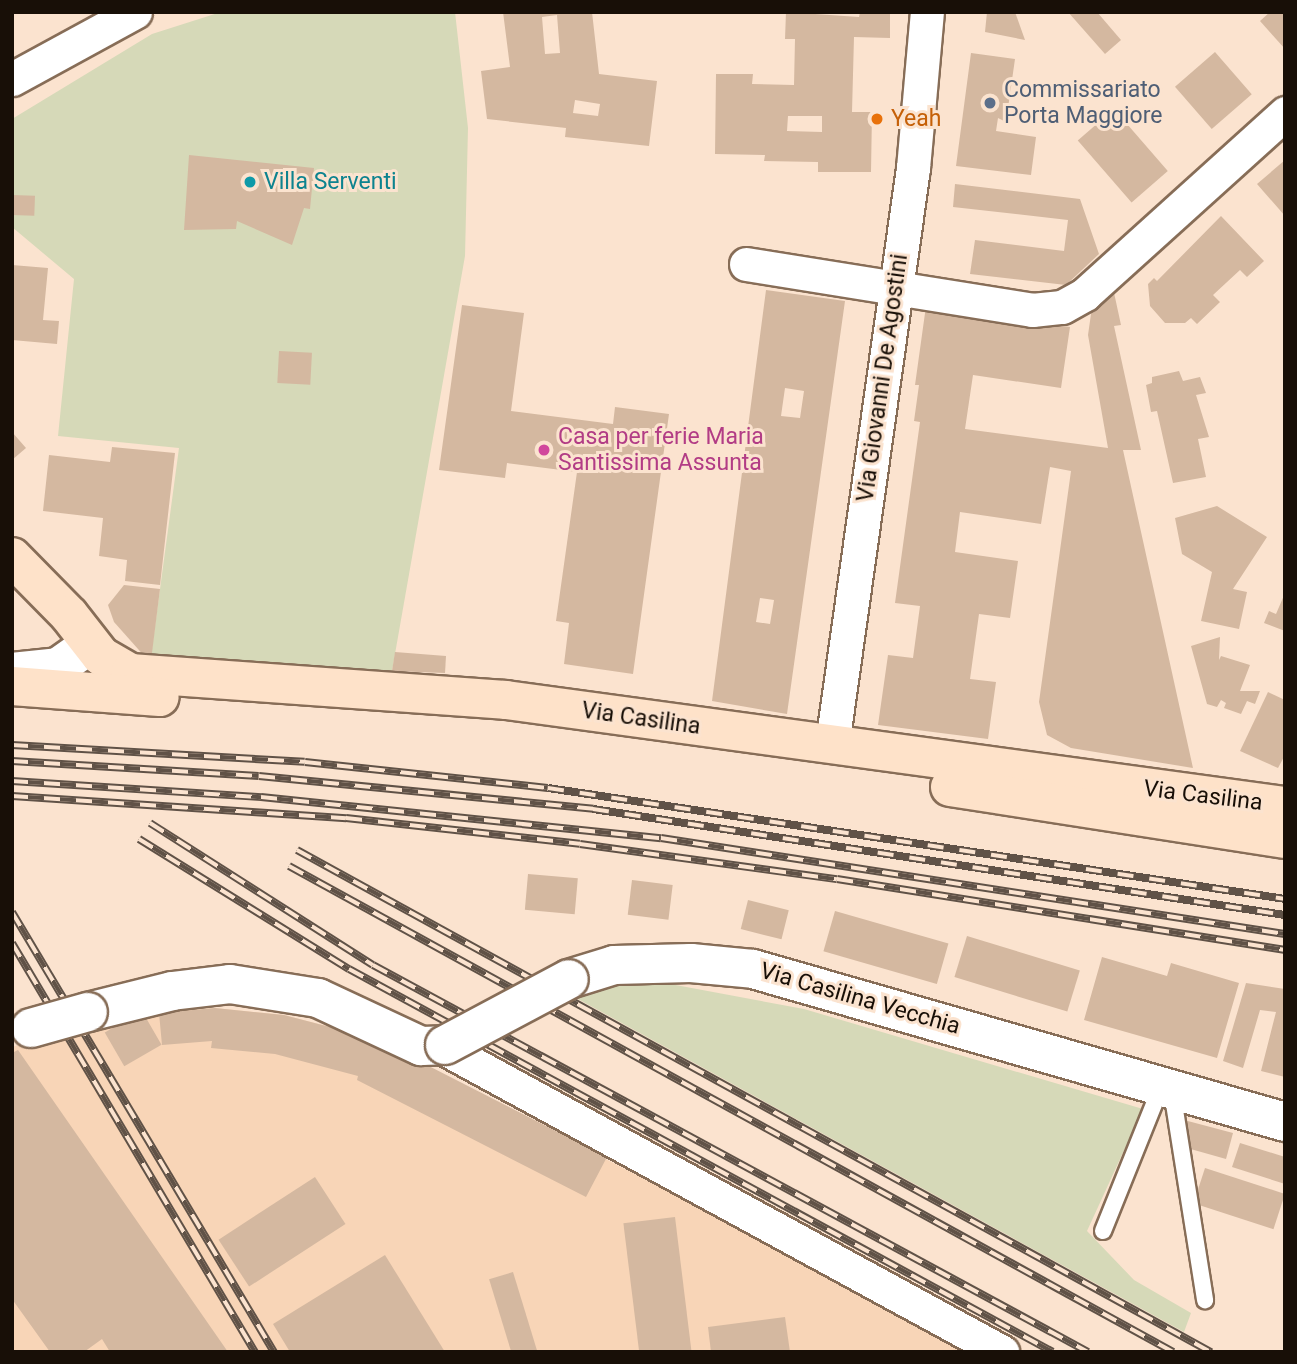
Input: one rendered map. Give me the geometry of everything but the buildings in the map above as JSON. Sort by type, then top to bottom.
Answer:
[{"type":"main road","name":"Via Casilina","points":[[12,557],[69,614],[90,645],[114,667],[137,674],[506,700],[1285,806]]},
{"type":"main road","name":"Via Casilina","points":[[12,686],[353,709],[545,729],[1285,839]]},
{"type":"street","points":[[12,79],[135,12]]},
{"type":"street","name":"Via Giovanni De Agostini","points":[[832,744],[895,286],[927,12]]},
{"type":"street","points":[[746,264],[1032,310],[1062,307],[1078,299],[1285,113]]},
{"type":"street","points":[[12,672],[58,667],[90,645]]},
{"type":"street","name":"Via Casilina Vecchia","points":[[444,1046],[569,979],[614,965],[691,963],[754,969],[1285,1122]]},
{"type":"street","points":[[21,1030],[190,987],[265,988],[318,998],[421,1046],[444,1046],[1002,1352]]},
{"type":"lane","points":[[1103,1231],[1167,1086]]},
{"type":"lane","points":[[1167,1086],[1205,1300]]},
{"type":"shaded area","points":[[215,1008],[284,1015],[376,1039],[975,1352],[12,1352],[12,1047],[142,1011]]},
{"type":"green space","points":[[221,12],[455,12],[468,128],[465,256],[392,671],[151,656],[179,448],[58,436],[74,279],[12,227],[12,119],[152,34]]},
{"type":"green space","points":[[638,978],[804,1009],[1143,1109],[1087,1231],[1134,1280],[1191,1313],[1184,1332],[567,993]]},
{"type":"railway","points":[[12,745],[305,762],[548,788],[1285,899]]},
{"type":"railway","points":[[12,761],[259,776],[593,809],[1285,915]]},
{"type":"railway","points":[[12,781],[261,797],[661,838],[1285,934]]},
{"type":"railway","points":[[12,796],[346,818],[580,844],[837,879],[1285,950]]},
{"type":"railway","points":[[150,823],[373,965],[1088,1352]]},
{"type":"railway","points":[[139,839],[349,969],[1053,1352]]},
{"type":"railway","points":[[297,850],[1211,1352]]},
{"type":"railway","points":[[289,866],[1173,1352]]},
{"type":"railway","points":[[12,912],[274,1352]]},
{"type":"railway","points":[[12,943],[255,1352]]},
{"type":"place","name":"Commissariato Porta Maggiore","points":[[990,103]]},
{"type":"place","name":"Yeah","points":[[877,119]]},
{"type":"place","name":"Villa Serventi","points":[[250,182]]},
{"type":"place","name":"Casa per ferie Maria Santissima Assunta","points":[[544,450]]}]
